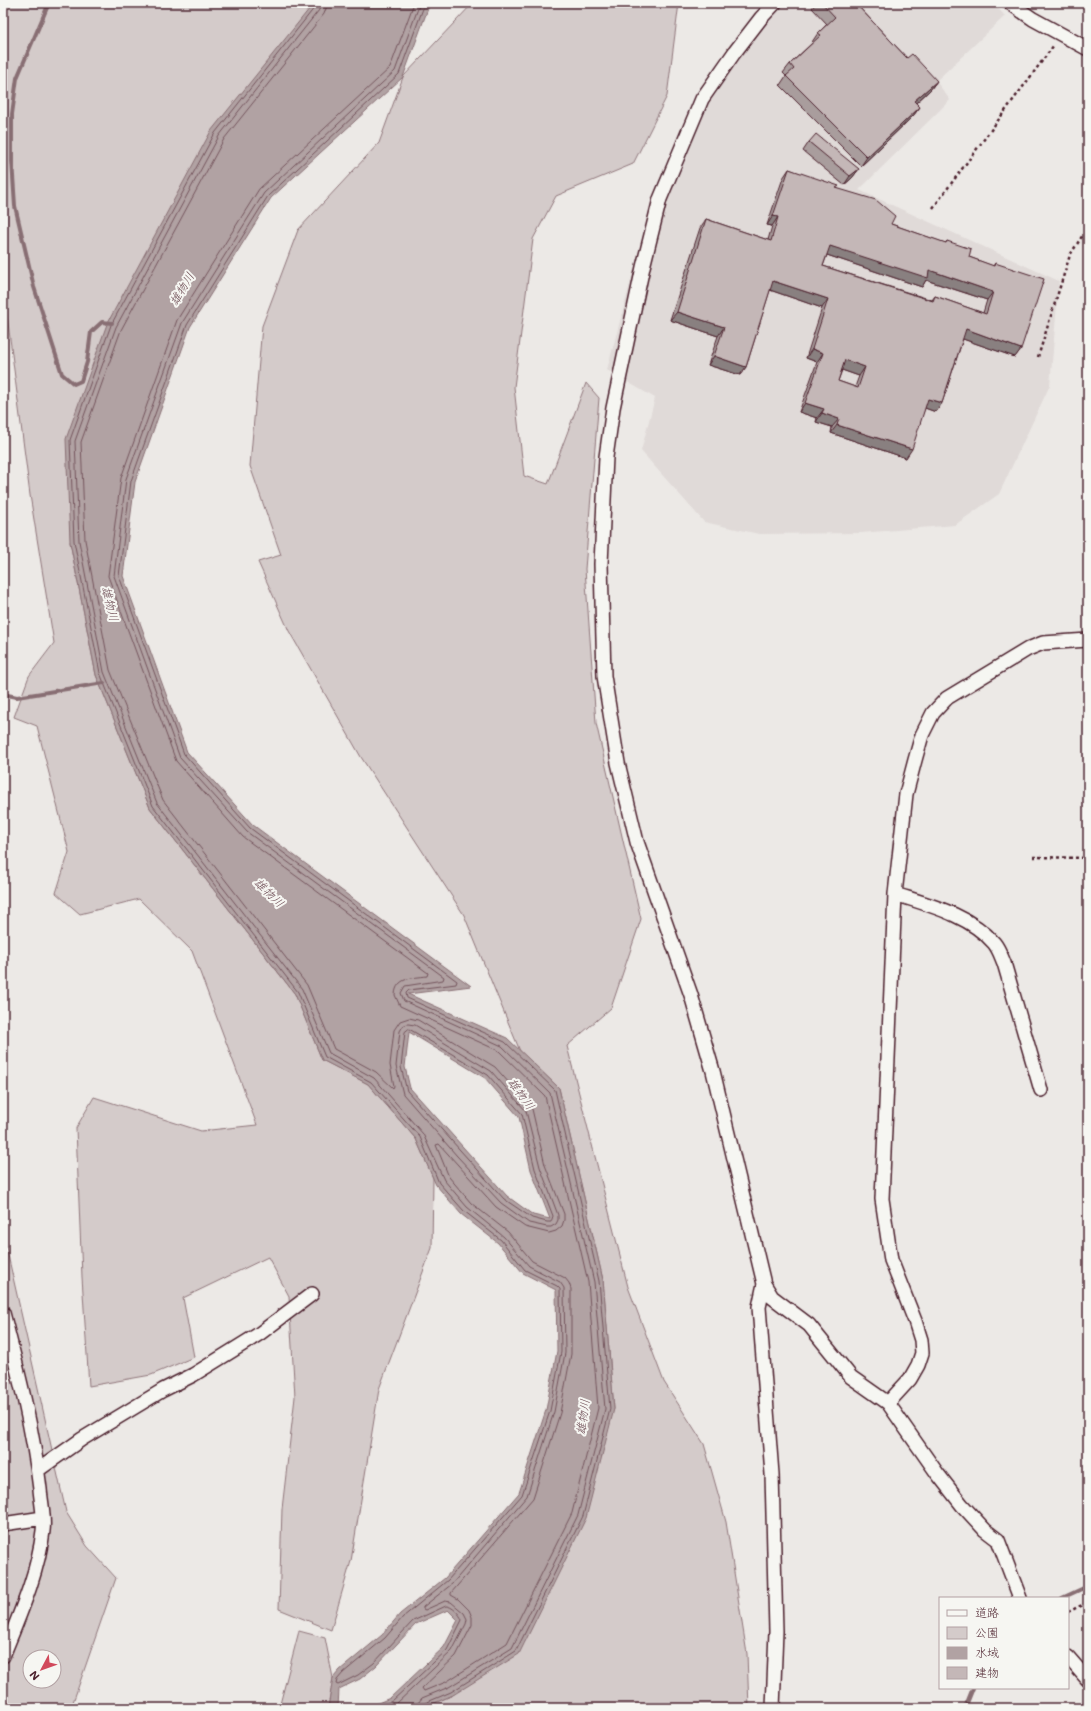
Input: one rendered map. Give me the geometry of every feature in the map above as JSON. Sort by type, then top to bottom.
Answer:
[{"type":"street","points":[[775,3],[761,18],[734,53],[702,99],[660,199],[643,267],[613,408],[606,457],[601,564],[604,676],[618,763],[637,842],[691,995],[713,1071],[764,1284],[772,1297],[808,1325],[851,1377],[888,1403],[937,1473],[962,1505],[985,1530],[998,1540],[1020,1597]]},
{"type":"street","points":[[1010,3],[1033,19],[1088,49]]},
{"type":"street","points":[[888,1403],[910,1379],[918,1365],[922,1353],[915,1321],[891,1260],[882,1199],[895,894],[906,794],[922,735],[933,713],[948,698],[1028,649],[1043,644],[1088,640]]},
{"type":"street","points":[[895,894],[934,906],[958,916],[976,927],[995,943],[1004,963],[1041,1090]]},
{"type":"street","points":[[764,1284],[759,1307],[772,1474],[776,1631],[773,1708]]},
{"type":"street","points":[[38,1470],[82,1439],[164,1390],[193,1375],[259,1334],[312,1294]]},
{"type":"street","points":[[3,1313],[24,1396],[38,1470],[43,1518],[43,1530],[36,1566],[18,1619],[3,1656]]},
{"type":"street","points":[[3,1524],[43,1518]]},
{"type":"street","points":[[1069,1658],[1088,1680]]},
{"type":"path","points":[[933,208],[1061,34]]},
{"type":"path","points":[[1038,357],[1070,255],[1088,227]]},
{"type":"path","points":[[1033,857],[1088,858]]},
{"type":"path","points":[[1069,1612],[1088,1602]]},
{"type":"shaded area","points":[[767,3],[993,3],[1005,16],[936,81],[950,100],[859,190],[1059,281],[1050,385],[999,494],[955,525],[861,533],[759,534],[704,522],[641,451],[655,398],[607,370],[655,190],[696,95]]},
{"type":"green space","points":[[3,3],[314,3],[70,542],[96,675],[150,808],[295,994],[322,1060],[368,1084],[416,1139],[433,1178],[432,1248],[379,1389],[351,1561],[331,1630],[279,1609],[282,1509],[295,1397],[289,1296],[268,1257],[183,1298],[194,1357],[151,1375],[89,1386],[82,1277],[76,1128],[94,1097],[201,1131],[257,1125],[192,951],[139,899],[80,914],[56,893],[69,852],[37,726],[14,717],[29,676],[54,643],[30,495],[7,315],[3,265]]},
{"type":"green space","points":[[473,3],[679,3],[667,96],[633,164],[556,196],[533,239],[514,387],[524,476],[548,484],[586,383],[599,398],[585,569],[596,723],[641,919],[611,1008],[567,1046],[628,1287],[664,1382],[704,1444],[726,1522],[747,1654],[749,1708],[423,1708],[453,1695],[614,1409],[603,1280],[559,1088],[520,1051],[464,915],[361,757],[289,631],[258,562],[281,555],[250,466],[262,326],[298,230],[379,143],[403,77]]},
{"type":"green space","points":[[3,1233],[66,1512],[87,1546],[116,1578],[71,1708],[3,1708],[3,1577],[5,1535],[3,1524]]},
{"type":"green space","points":[[299,1631],[325,1638],[333,1678],[328,1708],[279,1708]]},
{"type":"water","name":"雄物川","points":[[314,3],[430,3],[403,77],[271,198],[190,327],[135,482],[123,576],[187,752],[253,825],[471,986],[408,994],[507,1038],[559,1088],[603,1280],[614,1409],[586,1518],[519,1654],[453,1695],[423,1708],[366,1708],[390,1698],[444,1647],[458,1620],[448,1610],[416,1624],[376,1666],[360,1679],[339,1689],[338,1708],[328,1708],[333,1678],[340,1670],[382,1635],[400,1614],[445,1578],[519,1493],[546,1410],[557,1351],[556,1290],[523,1273],[498,1243],[461,1214],[436,1185],[416,1139],[368,1084],[322,1060],[295,994],[150,808],[96,675],[70,542],[66,439],[107,324],[211,131]],"holes":[[[409,1032],[485,1078],[519,1117],[531,1170],[550,1219],[533,1215],[507,1196],[410,1088],[405,1067]]]},
{"type":"building","points":[[822,3],[855,3],[907,58],[912,54],[937,81],[914,101],[920,107],[867,157],[786,76],[794,69],[790,64],[821,35],[818,33],[835,17]]},
{"type":"building","points":[[816,134],[859,169],[850,176],[809,142]]},
{"type":"building","points":[[789,169],[839,186],[836,188],[876,200],[895,216],[891,224],[946,243],[947,241],[971,249],[969,257],[994,266],[995,263],[1044,279],[1021,349],[966,329],[942,403],[928,399],[912,449],[837,425],[839,419],[822,413],[824,409],[805,403],[823,353],[812,349],[828,299],[773,281],[746,367],[714,356],[724,327],[677,312],[706,219],[771,241],[778,217],[773,216]],"holes":[[[830,246],[928,278],[929,270],[993,292],[986,314],[935,296],[933,301],[823,266]],[[845,360],[865,367],[858,388],[838,381]]]},
{"type":"waterway","points":[[49,3],[17,78],[12,114],[12,161],[15,206],[34,287],[62,374],[74,384],[81,381],[87,362],[91,332],[102,322],[112,323]]},
{"type":"waterway","points":[[3,694],[17,697],[104,683]]},
{"type":"waterway","points":[[1064,1597],[1088,1586]]},
{"type":"waterway","points":[[965,1708],[973,1689]]}]
